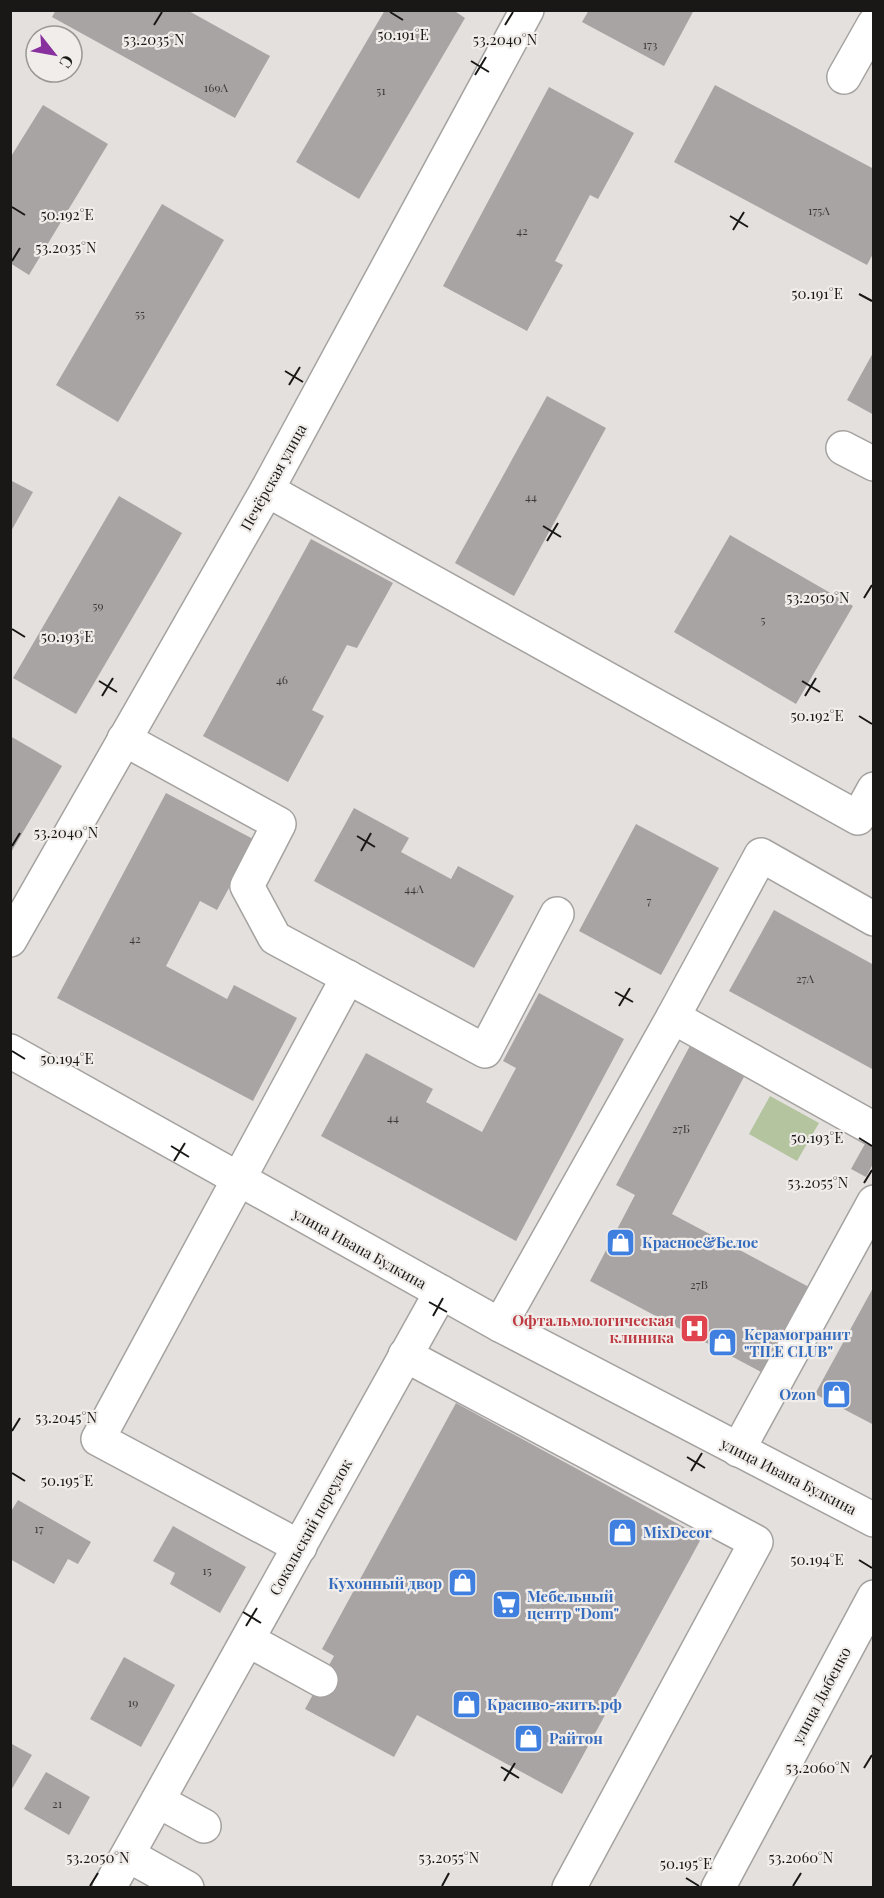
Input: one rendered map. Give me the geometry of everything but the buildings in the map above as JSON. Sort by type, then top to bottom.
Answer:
[{"type":"street","name":"Печёрская улица","points":[[10,940],[267,490],[527,10]]},
{"type":"street","points":[[844,77],[873,24]]},
{"type":"street","points":[[843,448],[873,464]]},
{"type":"street","points":[[267,490],[858,818],[873,789]]},
{"type":"street","points":[[124,739],[279,824],[247,886],[275,938],[485,1051],[557,914]]},
{"type":"street","points":[[500,1325],[762,855],[873,919]]},
{"type":"street","points":[[300,1546],[98,1439],[348,977]]},
{"type":"street","points":[[673,1017],[873,1129]]},
{"type":"street","name":"улица Ивана Булкина","points":[[10,1051],[500,1325],[873,1520]]},
{"type":"street","points":[[738,1450],[873,1202]]},
{"type":"street","name":"Сокольский переулок","points":[[110,1887],[441,1292]]},
{"type":"street","points":[[405,1354],[756,1542],[569,1887]]},
{"type":"street","name":"улица Дыбенко","points":[[718,1887],[873,1601]]},
{"type":"street","points":[[248,1640],[321,1680]]},
{"type":"street","points":[[158,1801],[204,1826]]},
{"type":"street","points":[[128,1855],[187,1887]]},
{"type":"green space","points":[[770,1096],[819,1123],[797,1161],[749,1134]]},
{"type":"place","name":"Красное&Белое","points":[[621,1242]]},
{"type":"place","name":"Офтальмологическая клиника","points":[[695,1329]]},
{"type":"place","name":"Керамогранит \"TILE CLUB\"","points":[[723,1343]]},
{"type":"place","name":"Ozon","points":[[837,1394]]},
{"type":"place","name":"MixDecor","points":[[622,1532]]},
{"type":"place","name":"Кухонный двор","points":[[463,1583]]},
{"type":"place","name":"Мебельный центр \"Dom\"","points":[[506,1605]]},
{"type":"place","name":"Красиво-жить.рф","points":[[466,1704]]},
{"type":"place","name":"Райтон","points":[[528,1738]]}]
